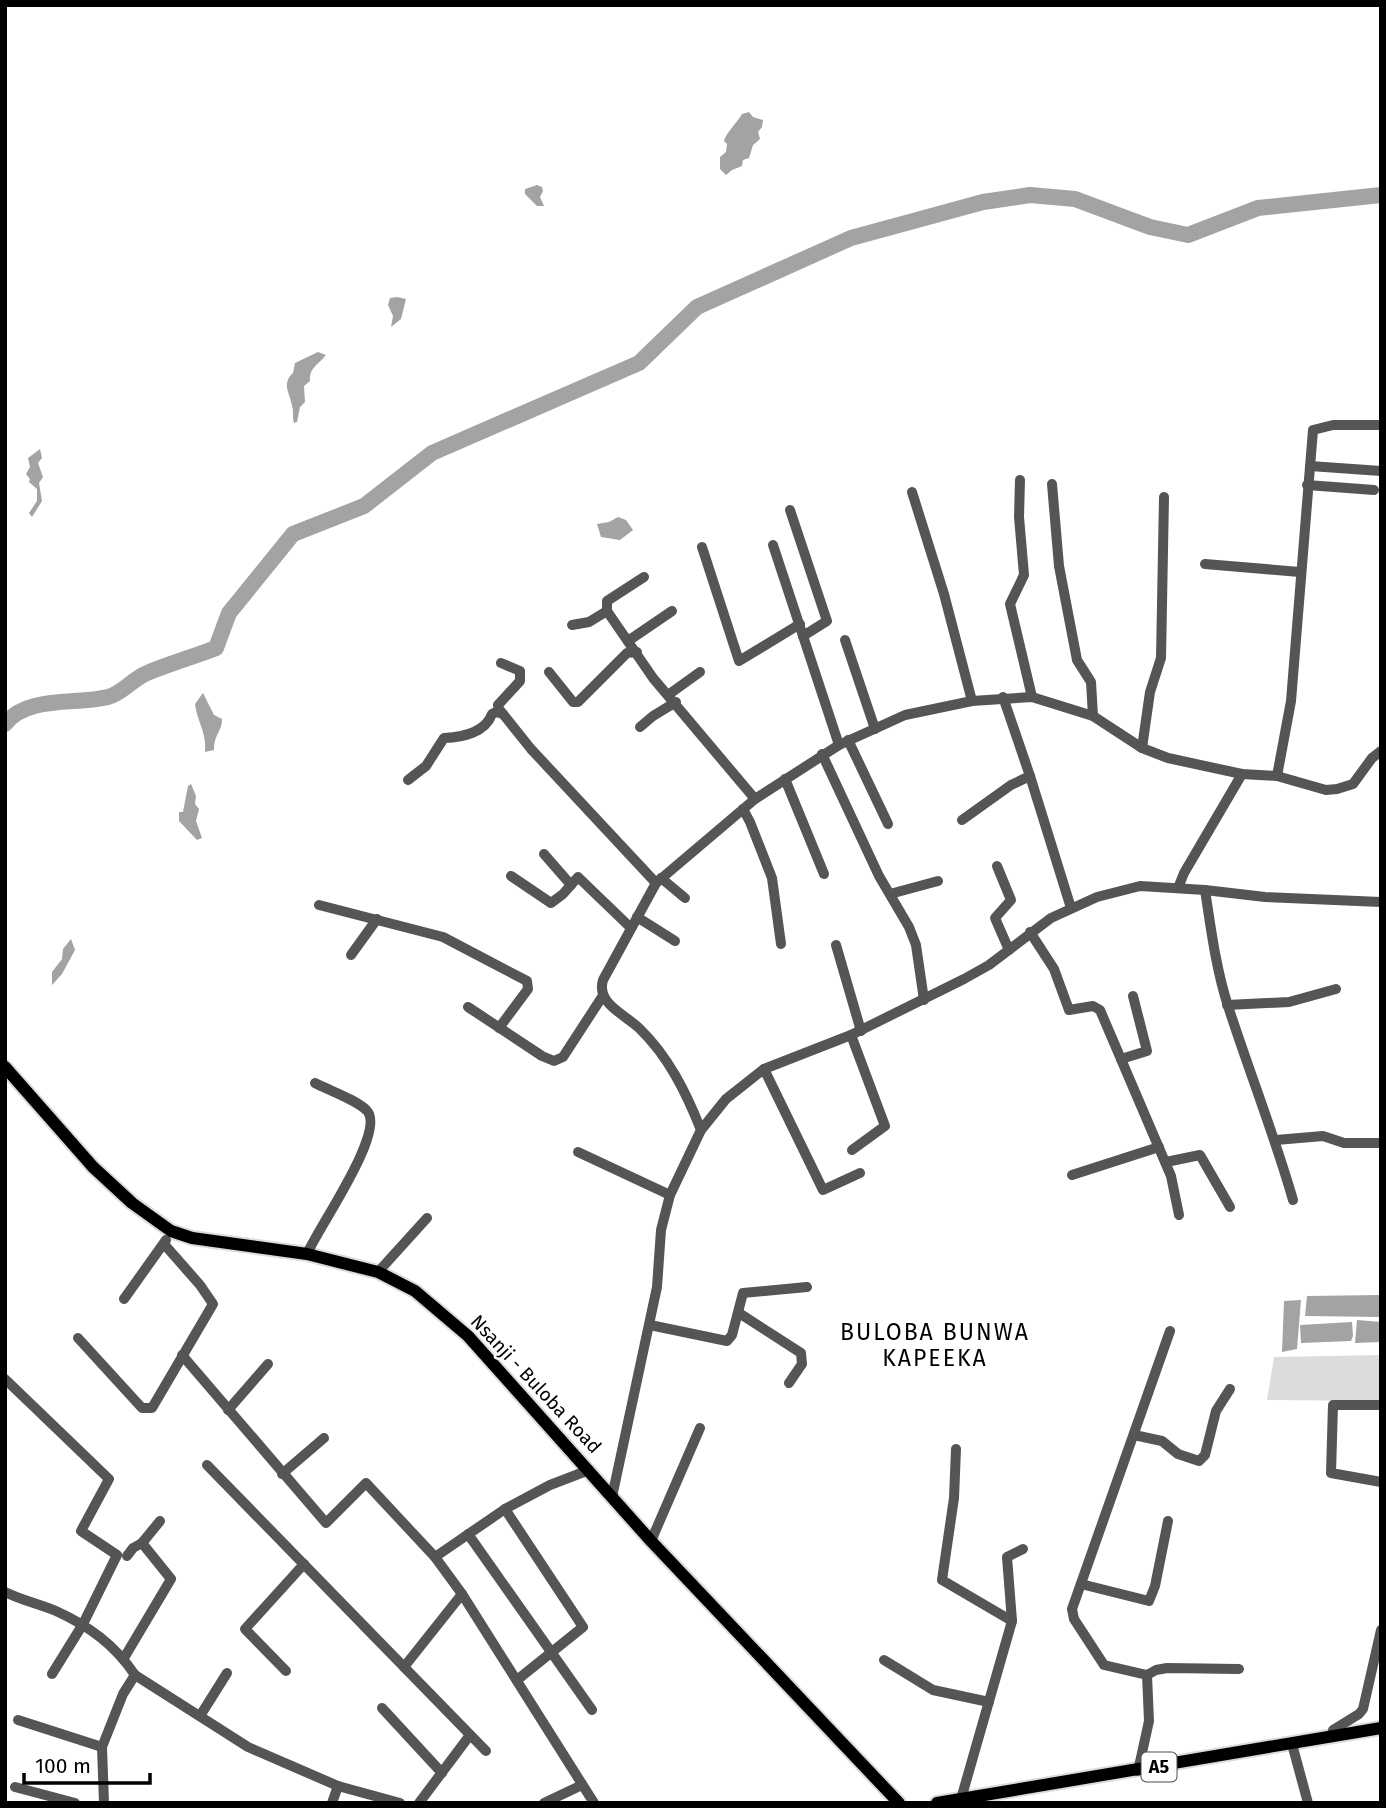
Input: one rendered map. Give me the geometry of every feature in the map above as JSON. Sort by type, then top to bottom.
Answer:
[{"type":"main road","name":"Nsanji - Buloba Road","points":[[5,1067],[93,1167],[132,1203],[171,1231],[192,1238],[307,1254],[379,1272],[415,1291],[468,1336],[651,1541],[899,1803]]},
{"type":"main road","name":"A5","points":[[937,1803],[1381,1728]]},
{"type":"street","points":[[1276,776],[1291,701],[1313,430],[1333,425],[1381,425]]},
{"type":"street","points":[[1310,466],[1381,471]]},
{"type":"street","points":[[1020,480],[1019,517],[1024,575],[1010,604],[1032,697]]},
{"type":"street","points":[[1052,484],[1059,566],[1077,660],[1091,682],[1093,716]]},
{"type":"street","points":[[1307,485],[1374,490]]},
{"type":"street","points":[[912,492],[944,594],[972,701]]},
{"type":"street","points":[[1142,748],[1150,691],[1161,658],[1164,497]]},
{"type":"street","points":[[790,510],[827,621],[803,636]]},
{"type":"street","points":[[773,545],[803,636],[844,743],[888,824]]},
{"type":"street","points":[[702,547],[739,661],[800,624]]},
{"type":"street","points":[[1205,564],[1300,572]]},
{"type":"street","points":[[644,577],[607,601],[607,611],[653,678],[755,799]]},
{"type":"street","points":[[572,625],[589,622],[607,611]]},
{"type":"street","points":[[628,640],[672,611]]},
{"type":"street","points":[[845,640],[875,729]]},
{"type":"street","points":[[549,672],[573,702],[578,702],[627,653],[637,652]]},
{"type":"street","points":[[501,663],[520,671],[520,681],[498,705],[503,714],[531,749],[658,880],[685,898]]},
{"type":"street","points":[[640,727],[700,672]]},
{"type":"street","points":[[1003,697],[1070,908]]},
{"type":"street","points":[[701,1130],[689,1098],[659,1049],[602,997],[600,990],[603,980],[658,880],[755,799],[822,754],[905,715],[1003,697],[1032,697],[1093,716],[1142,748],[1192,765],[1242,774],[1276,776],[1326,790],[1353,784],[1372,758],[1381,751]]},
{"type":"street","points":[[408,780],[426,766],[444,738],[479,731],[489,723],[492,714],[503,714]]},
{"type":"street","points":[[822,754],[879,876],[909,927],[916,946],[924,1000]]},
{"type":"street","points":[[1178,888],[1184,873],[1242,774]]},
{"type":"street","points":[[962,820],[1012,785],[1030,776]]},
{"type":"street","points":[[785,779],[824,874]]},
{"type":"street","points":[[743,809],[772,878],[781,944]]},
{"type":"street","points":[[544,854],[570,886]]},
{"type":"street","points":[[997,866],[1011,900],[995,918],[1009,950]]},
{"type":"street","points":[[511,876],[551,903],[578,877],[631,928]]},
{"type":"street","points":[[890,894],[937,881]]},
{"type":"street","points":[[612,1497],[650,1325],[657,1287],[661,1230],[670,1195],[701,1130],[726,1099],[764,1069],[856,1033],[924,1000],[989,965],[1030,932],[1070,908],[1125,889],[1140,886],[1265,897],[1381,902]]},
{"type":"street","points":[[1205,890],[1227,1005],[1276,1140],[1293,1200]]},
{"type":"street","points":[[319,905],[443,937],[527,981],[528,989],[499,1028]]},
{"type":"street","points":[[637,917],[675,941]]},
{"type":"street","points":[[351,956],[377,919]]},
{"type":"street","points":[[1030,932],[1054,969],[1069,1010],[1093,1006],[1100,1010],[1166,1162],[1178,1215]]},
{"type":"street","points":[[836,945],[856,1033],[885,1126],[852,1150]]},
{"type":"street","points":[[1227,1005],[1289,1002],[1336,989]]},
{"type":"street","points":[[1121,1059],[1147,1051],[1133,996]]},
{"type":"street","points":[[468,1007],[542,1056],[554,1061],[563,1057],[602,997]]},
{"type":"street","points":[[764,1069],[823,1190],[860,1173]]},
{"type":"street","points":[[307,1254],[315,1234],[352,1176],[371,1123],[370,1114],[363,1107],[315,1083]]},
{"type":"street","points":[[1276,1140],[1323,1136],[1344,1143],[1381,1143]]},
{"type":"street","points":[[1072,1175],[1159,1147]]},
{"type":"street","points":[[578,1152],[670,1195]]},
{"type":"street","points":[[1166,1162],[1200,1155],[1230,1207]]},
{"type":"street","points":[[379,1272],[427,1218]]},
{"type":"street","points":[[124,1299],[171,1231]]},
{"type":"street","points":[[78,1338],[145,1409],[152,1408],[213,1302],[164,1244]]},
{"type":"street","points":[[650,1325],[723,1342],[732,1335],[743,1293],[807,1287]]},
{"type":"street","points":[[739,1313],[801,1353],[802,1364],[789,1383]]},
{"type":"street","points":[[1170,1331],[1072,1614],[1101,1660],[1110,1668],[1147,1675],[1167,1668],[1239,1669]]},
{"type":"street","points":[[182,1355],[326,1523],[366,1483],[435,1558],[517,1680],[594,1803]]},
{"type":"street","points":[[228,1410],[268,1364]]},
{"type":"street","points":[[5,1379],[109,1479],[81,1531],[117,1555],[83,1624],[52,1674]]},
{"type":"street","points":[[1134,1435],[1162,1440],[1178,1454],[1190,1459],[1203,1459],[1216,1411],[1230,1389]]},
{"type":"street","points":[[1381,1405],[1333,1405],[1331,1473],[1381,1482]]},
{"type":"street","points":[[651,1541],[700,1428]]},
{"type":"street","points":[[282,1474],[324,1438]]},
{"type":"street","points":[[956,1449],[954,1498],[942,1580],[1012,1621]]},
{"type":"street","points":[[207,1465],[486,1751]]},
{"type":"street","points":[[435,1558],[505,1509],[550,1485],[589,1471]]},
{"type":"street","points":[[505,1509],[583,1627],[517,1680]]},
{"type":"street","points":[[127,1556],[160,1521]]},
{"type":"street","points":[[1081,1584],[1149,1601],[1155,1586],[1168,1521]]},
{"type":"street","points":[[468,1534],[592,1710]]},
{"type":"street","points":[[124,1658],[171,1579],[142,1543]]},
{"type":"street","points":[[961,1799],[1012,1621],[1007,1557],[1023,1549]]},
{"type":"street","points":[[286,1671],[245,1629],[304,1564]]},
{"type":"street","points":[[5,1591],[83,1624],[102,1637],[124,1658],[135,1675],[248,1747],[338,1786],[400,1803]]},
{"type":"street","points":[[404,1667],[461,1594]]},
{"type":"street","points":[[1332,1737],[1334,1730],[1363,1709],[1381,1630]]},
{"type":"street","points":[[884,1660],[933,1690],[989,1702]]},
{"type":"street","points":[[200,1716],[227,1673]]},
{"type":"street","points":[[104,1803],[102,1747],[123,1694],[135,1675]]},
{"type":"street","points":[[1138,1771],[1149,1721],[1147,1675]]},
{"type":"street","points":[[382,1708],[442,1773]]},
{"type":"street","points":[[18,1720],[102,1747]]},
{"type":"street","points":[[419,1803],[470,1735]]},
{"type":"street","points":[[1292,1744],[1308,1803]]},
{"type":"street","points":[[544,1803],[583,1785]]},
{"type":"street","points":[[332,1803],[338,1786]]},
{"type":"street","points":[[15,1787],[75,1803]]},
{"type":"shaded area","points":[[749,112],[753,117],[763,120],[758,132],[760,139],[753,145],[749,158],[743,160],[742,166],[726,175],[720,169],[720,157],[726,152],[725,138],[742,114]]},
{"type":"shaded area","points":[[537,185],[542,187],[540,197],[544,206],[537,206],[525,194],[525,189]]},
{"type":"shaded area","points":[[390,298],[406,299],[401,319],[391,327],[393,316],[388,305]]},
{"type":"shaded area","points":[[318,352],[326,355],[304,386],[305,402],[300,407],[297,422],[294,423],[287,389],[289,377],[293,373],[295,363]]},
{"type":"shaded area","points":[[40,449],[42,458],[38,463],[43,477],[39,483],[42,501],[32,517],[29,513],[37,501],[37,489],[29,482],[26,474],[30,467],[28,458]]},
{"type":"shaded area","points":[[618,517],[626,520],[633,530],[620,540],[601,537],[597,524]]},
{"type":"shaded area","points":[[203,693],[214,715],[222,719],[214,750],[205,752],[205,739],[195,704]]},
{"type":"shaded area","points":[[191,784],[196,796],[195,804],[199,809],[196,821],[202,838],[197,840],[179,821],[179,812],[183,812],[188,786]]},
{"type":"shaded area","points":[[71,939],[75,950],[62,974],[52,985],[52,972],[62,959],[63,949]]},
{"type":"shaded area","points":[[1381,1295],[1381,1317],[1305,1316],[1307,1296]]},
{"type":"shaded area","points":[[1301,1300],[1297,1349],[1282,1352],[1284,1301]]},
{"type":"shaded area","points":[[1357,1320],[1381,1322],[1381,1342],[1355,1343]]},
{"type":"shaded area","points":[[1352,1322],[1351,1341],[1301,1343],[1300,1325]]},
{"type":"shaded area","points":[[1381,1355],[1381,1401],[1267,1400],[1274,1357]]},
{"type":"waterway","points":[[5,724],[14,715],[39,705],[113,695],[145,674],[216,648],[229,613],[293,534],[364,506],[432,453],[639,363],[697,307],[851,238],[983,202],[1030,195],[1075,199],[1150,227],[1188,235],[1258,208],[1381,195]]},
{"type":"district","name":"BULOBA BUNWA KAPEEKA","points":[[935,1345]]}]
